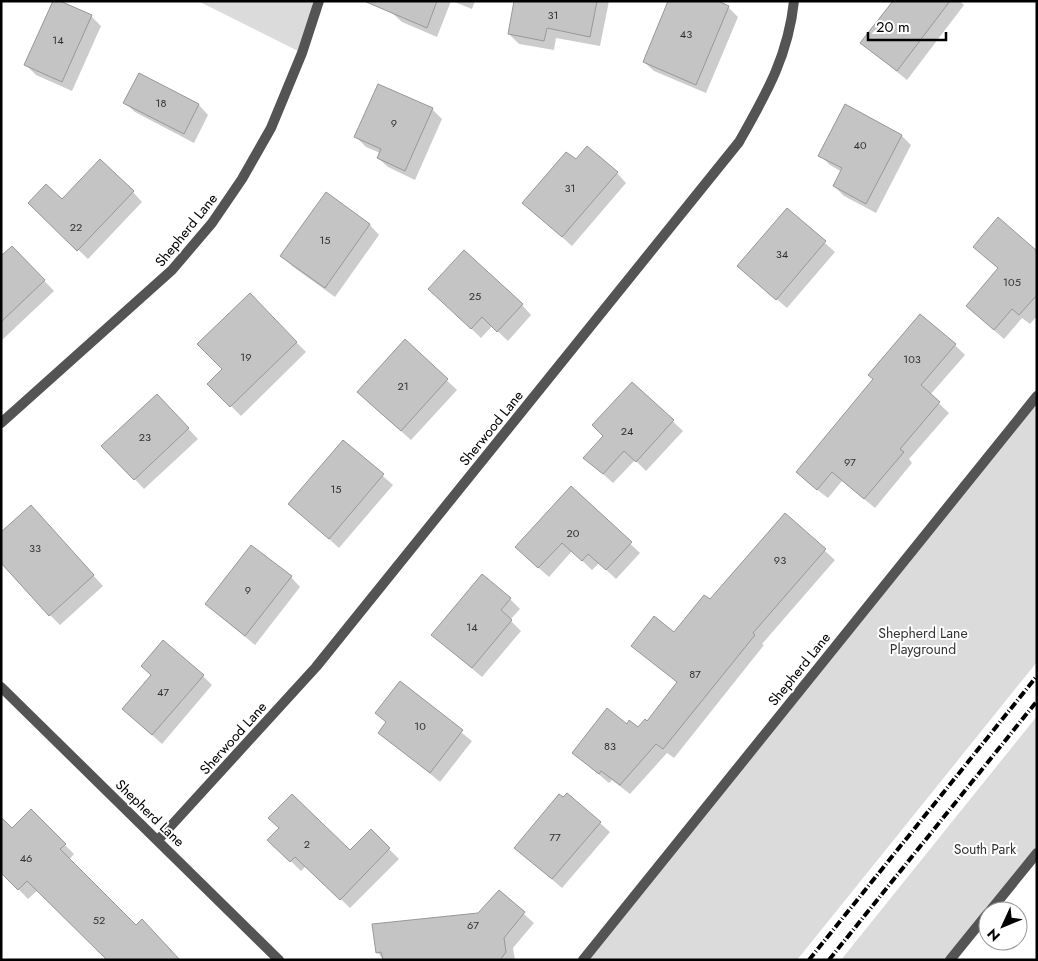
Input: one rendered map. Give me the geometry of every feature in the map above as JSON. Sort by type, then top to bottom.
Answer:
[{"type":"street","name":"Shepherd Lane","points":[[1,423],[172,270],[212,222],[242,179],[271,128],[302,53],[319,1]]},
{"type":"street","name":"Sherwood Lane","points":[[158,840],[316,668],[739,142],[773,81],[791,24],[794,1]]},
{"type":"street","name":"Shepherd Lane","points":[[583,960],[1037,396]]},
{"type":"street","name":"Shepherd Lane","points":[[1,687],[279,960]]},
{"type":"street","points":[[998,901],[1037,853]]},
{"type":"street","points":[[950,960],[978,926]]},
{"type":"green space","points":[[198,1],[319,1],[302,53]]},
{"type":"green space","name":"Shepherd Lane Playground","points":[[1037,397],[1037,662],[797,960],[583,960]]},
{"type":"green space","name":"South Park","points":[[1037,716],[1037,853],[998,901],[978,901],[978,926],[950,960],[841,960]]},
{"type":"building","points":[[53,1],[60,1],[92,15],[62,82],[24,65]]},
{"type":"building","points":[[364,1],[437,1],[427,28]]},
{"type":"building","points":[[514,1],[597,1],[590,37],[547,28],[544,41],[508,34]]},
{"type":"building","points":[[668,1],[718,1],[729,6],[696,85],[643,62]]},
{"type":"building","points":[[893,1],[950,1],[897,71],[860,43]]},
{"type":"building","points":[[139,73],[199,104],[184,134],[123,103]]},
{"type":"building","points":[[378,84],[433,108],[405,171],[377,158],[381,149],[354,137]]},
{"type":"building","points":[[845,104],[902,135],[866,204],[833,186],[842,168],[818,156]]},
{"type":"building","points":[[587,146],[618,172],[562,237],[522,203],[566,152],[576,159]]},
{"type":"building","points":[[100,159],[134,191],[77,251],[28,203],[46,184],[62,199]]},
{"type":"building","points":[[326,192],[370,224],[325,288],[280,256]]},
{"type":"building","points":[[787,208],[826,241],[776,300],[737,266]]},
{"type":"building","points":[[998,217],[1037,251],[1037,295],[1019,315],[1012,309],[994,330],[966,306],[998,268],[973,247]]},
{"type":"building","points":[[12,246],[45,280],[1,322],[1,256]]},
{"type":"building","points":[[464,250],[523,304],[497,332],[482,317],[471,329],[428,289]]},
{"type":"building","points":[[250,293],[297,342],[230,407],[207,384],[222,369],[197,344]]},
{"type":"building","points":[[920,314],[956,344],[921,385],[940,402],[900,449],[904,452],[864,499],[832,472],[817,490],[796,472],[873,379],[868,375]]},
{"type":"building","points":[[405,339],[448,379],[401,431],[357,392]]},
{"type":"building","points":[[632,382],[674,420],[636,462],[624,451],[603,474],[583,458],[603,436],[592,425]]},
{"type":"building","points":[[157,394],[189,428],[134,480],[101,446]]},
{"type":"building","points":[[343,440],[384,474],[329,539],[288,504]]},
{"type":"building","points":[[571,486],[632,542],[606,570],[588,554],[582,561],[562,543],[538,568],[515,547]]},
{"type":"building","points":[[31,505],[94,575],[49,616],[1,563],[1,532]]},
{"type":"building","points":[[785,513],[826,549],[753,633],[755,635],[663,749],[656,744],[620,785],[601,771],[599,774],[572,753],[607,708],[627,724],[629,720],[638,727],[645,719],[647,721],[677,682],[631,646],[654,616],[674,632],[704,595],[710,599]]},
{"type":"building","points":[[251,545],[292,576],[245,636],[205,604]]},
{"type":"building","points":[[482,574],[511,598],[501,610],[512,620],[472,668],[431,635]]},
{"type":"building","points":[[163,640],[204,675],[152,735],[122,709],[151,675],[141,666]]},
{"type":"building","points":[[400,681],[463,730],[430,773],[378,733],[386,722],[375,713]]},
{"type":"building","points":[[567,793],[601,822],[552,879],[514,848],[559,794],[563,797]]},
{"type":"building","points":[[292,794],[350,850],[371,829],[390,848],[340,900],[295,857],[290,862],[267,840],[279,828],[268,818]]},
{"type":"building","points":[[31,809],[66,844],[60,849],[136,925],[142,919],[180,960],[107,960],[27,881],[18,890],[1,873],[1,817],[12,828]]},
{"type":"building","points":[[499,890],[525,912],[504,938],[506,952],[500,960],[383,960],[381,952],[376,953],[372,924],[478,913]]},
{"type":"railway","points":[[809,960],[1037,676]]},
{"type":"railway","points":[[829,960],[1037,701]]}]
